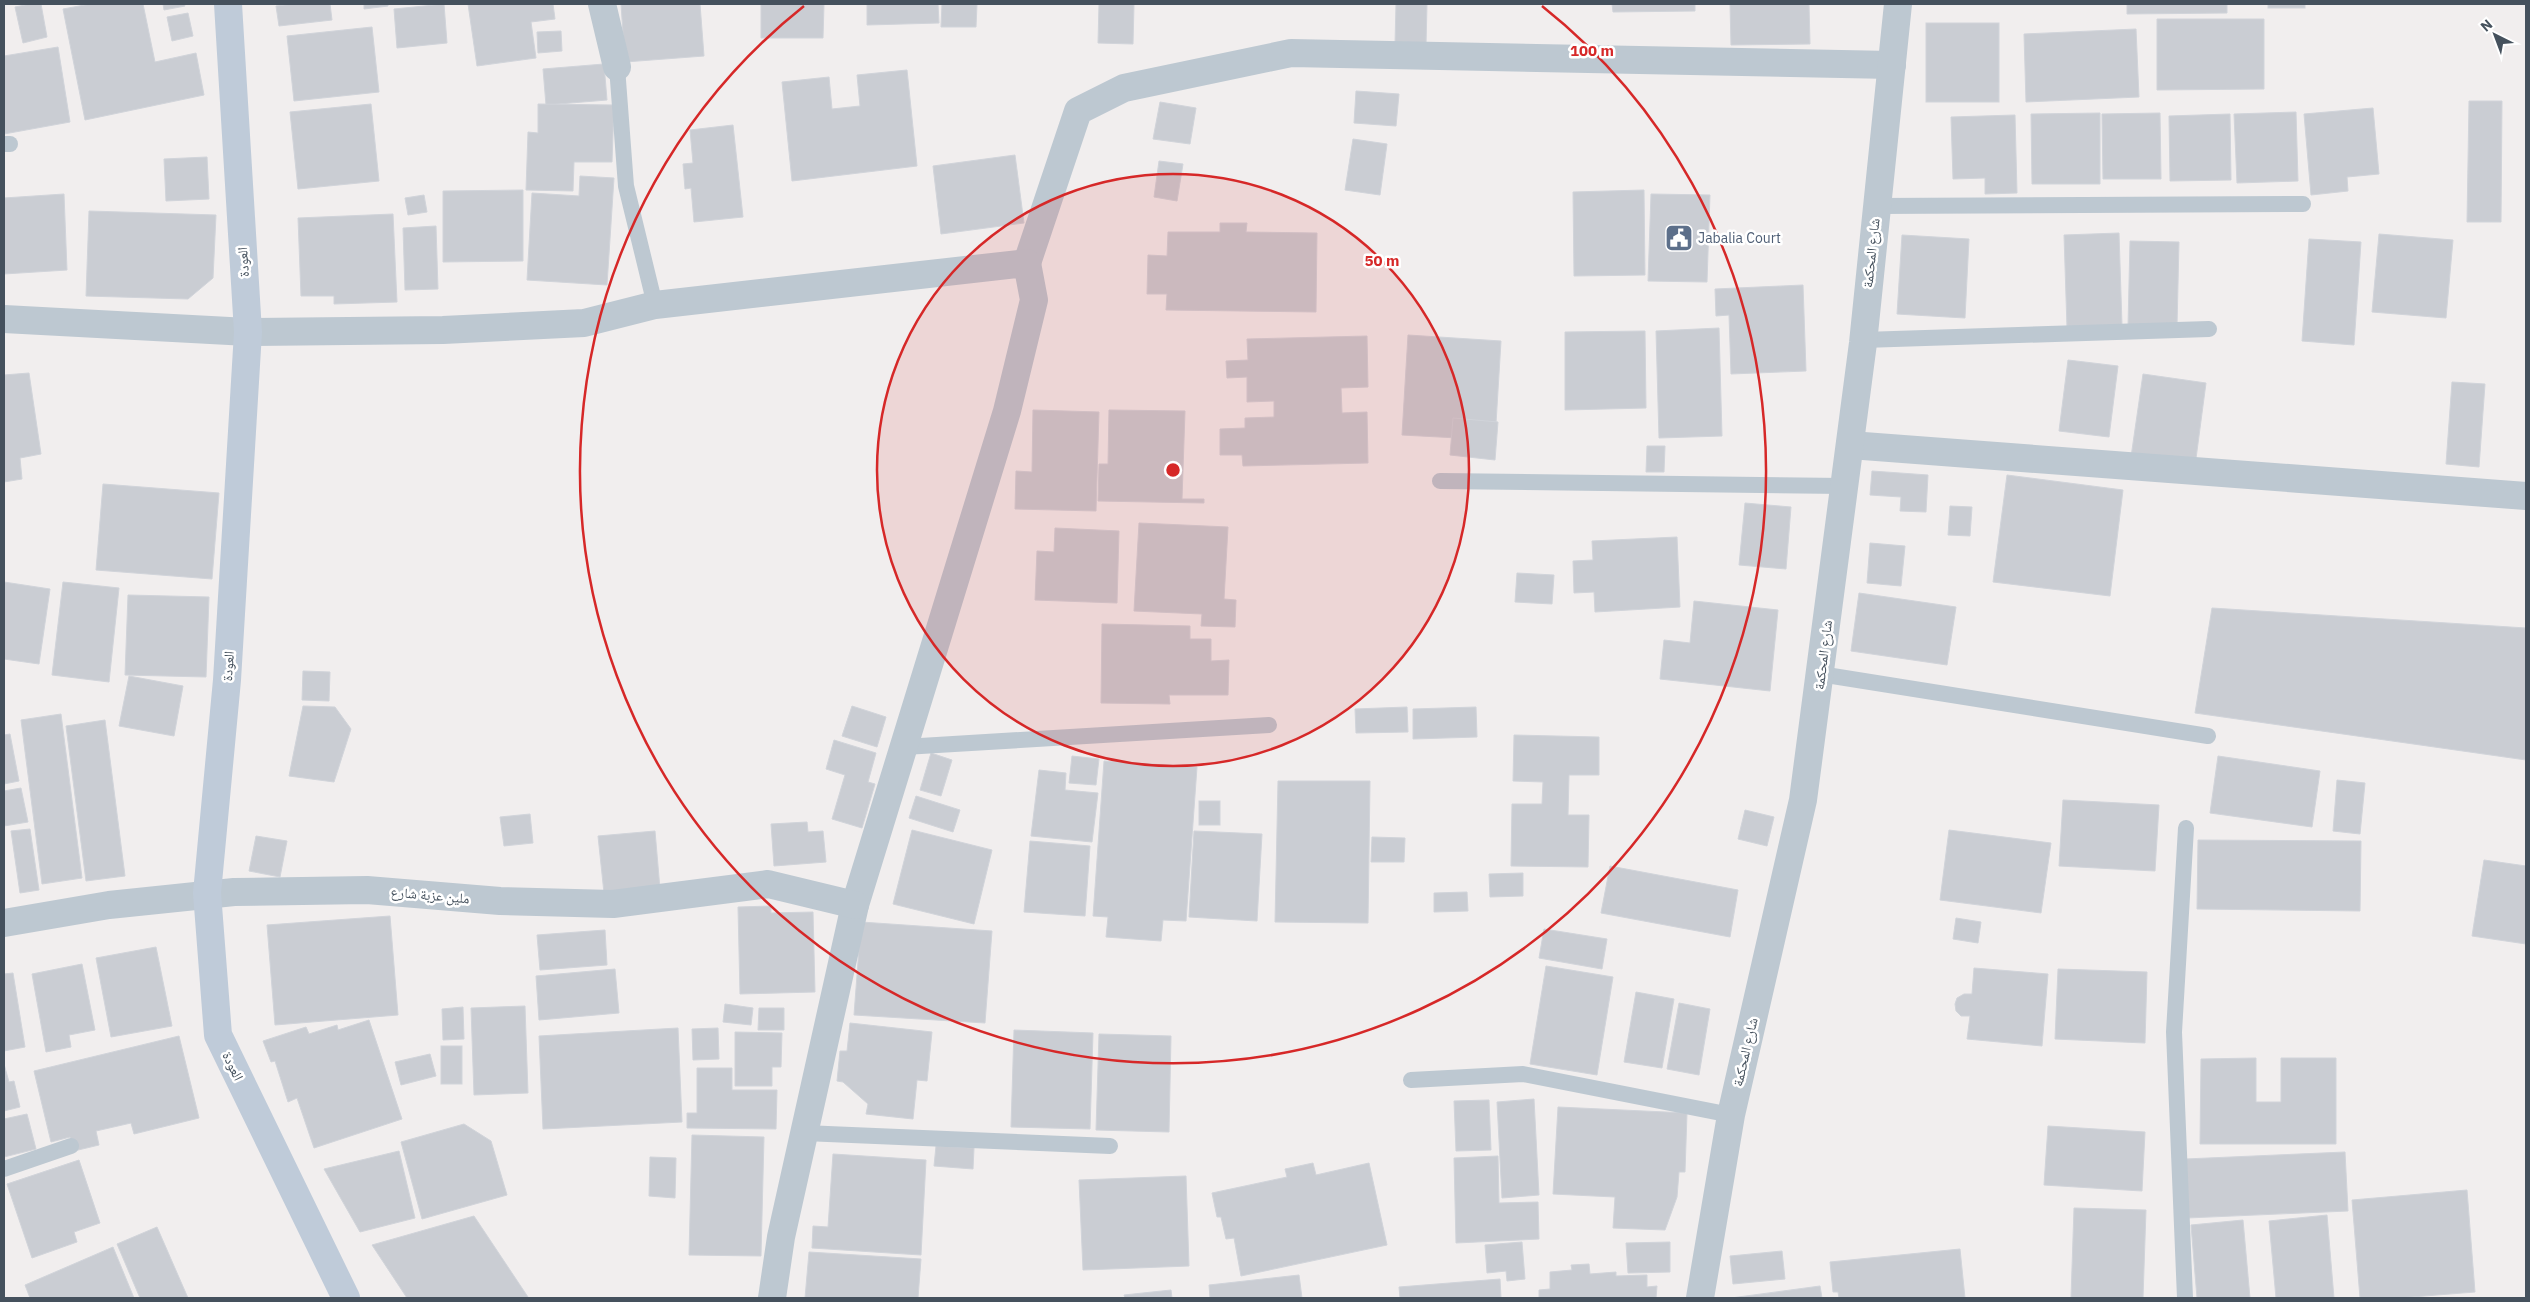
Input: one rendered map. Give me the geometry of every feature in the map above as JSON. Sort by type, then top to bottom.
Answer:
[{"type":"main road","name":"العودة","points":[[228,4],[248,332],[227,680],[207,894],[218,1035],[346,1298]]},
{"type":"street","points":[[602,4],[617,67]]},
{"type":"street","name":"شارع المحكمة","points":[[1700,1298],[1731,1115],[1803,800],[1863,340],[1898,4]]},
{"type":"street","points":[[772,1298],[781,1237],[855,905],[1007,411],[1034,300],[1027,263],[1078,111],[1124,88],[1291,53],[1892,65]]},
{"type":"street","points":[[4,318],[248,332],[443,330],[584,323],[654,305],[1027,263]]},
{"type":"street","points":[[1850,446],[2526,496]]},
{"type":"street","name":"ملين عزبة شارع","points":[[4,922],[110,905],[207,894],[367,890],[500,902],[613,904],[768,884],[855,905]]},
{"type":"lane","points":[[617,67],[626,186],[654,305]]},
{"type":"lane","points":[[1876,206],[2303,204]]},
{"type":"lane","points":[[1863,340],[2209,329]]},
{"type":"lane","points":[[1440,481],[1844,486]]},
{"type":"lane","points":[[1820,674],[2208,736]]},
{"type":"lane","points":[[904,747],[1269,725]]},
{"type":"lane","points":[[2185,1298],[2174,1032],[2186,828]]},
{"type":"lane","points":[[1411,1080],[1523,1074],[1731,1115]]},
{"type":"lane","points":[[804,1133],[1110,1146]]},
{"type":"lane","points":[[4,1169],[70,1146]]},
{"type":"building","points":[[41,4],[47,37],[23,43],[15,7]]},
{"type":"building","points":[[90,4],[143,4],[155,62],[196,53],[204,95],[85,120],[63,9]]},
{"type":"building","points":[[163,4],[184,4],[185,6],[164,10]]},
{"type":"building","points":[[330,4],[332,20],[279,26],[276,6]]},
{"type":"building","points":[[364,4],[388,4],[388,6],[364,9]]},
{"type":"building","points":[[444,4],[447,43],[397,48],[394,9]]},
{"type":"building","points":[[468,4],[553,4],[555,19],[531,22],[536,58],[477,66]]},
{"type":"building","points":[[621,4],[700,4],[704,56],[625,62]]},
{"type":"building","points":[[761,4],[824,4],[823,38],[761,38]]},
{"type":"building","points":[[867,4],[938,4],[939,23],[867,25]]},
{"type":"building","points":[[942,4],[977,4],[976,27],[941,27]]},
{"type":"building","points":[[1099,4],[1134,4],[1133,44],[1098,43]]},
{"type":"building","points":[[1396,4],[1427,4],[1426,45],[1395,44]]},
{"type":"building","points":[[1612,4],[1695,4],[1695,11],[1613,12]]},
{"type":"building","points":[[1730,4],[1809,4],[1810,44],[1731,45]]},
{"type":"building","points":[[2127,4],[2227,4],[2227,13],[2127,14]]},
{"type":"building","points":[[2268,4],[2305,4],[2305,8],[2268,8]]},
{"type":"building","points":[[188,13],[193,36],[172,41],[167,17]]},
{"type":"building","points":[[2157,19],[2264,19],[2264,89],[2157,90]]},
{"type":"building","points":[[1926,23],[1999,23],[1999,102],[1926,102]]},
{"type":"building","points":[[372,27],[379,92],[294,101],[287,36]]},
{"type":"building","points":[[2136,29],[2139,97],[2026,102],[2024,34]]},
{"type":"building","points":[[561,31],[562,51],[538,53],[537,32]]},
{"type":"building","points":[[58,47],[70,122],[4,134],[4,56]]},
{"type":"building","points":[[604,64],[607,100],[546,105],[543,69]]},
{"type":"building","points":[[907,70],[917,166],[792,181],[782,82],[829,77],[832,109],[860,106],[857,75]]},
{"type":"building","points":[[1356,91],[1399,94],[1396,126],[1354,123]]},
{"type":"building","points":[[2469,101],[2502,101],[2501,222],[2467,222]]},
{"type":"building","points":[[1160,102],[1196,108],[1190,144],[1153,139]]},
{"type":"building","points":[[371,104],[379,181],[298,189],[290,112]]},
{"type":"building","points":[[538,104],[614,105],[612,162],[574,162],[573,191],[526,190],[528,132],[538,133]]},
{"type":"building","points":[[2373,108],[2379,174],[2347,177],[2348,191],[2311,195],[2304,114]]},
{"type":"building","points":[[2296,112],[2298,181],[2237,183],[2234,114]]},
{"type":"building","points":[[2100,113],[2100,184],[2032,184],[2031,114]]},
{"type":"building","points":[[2160,113],[2161,179],[2103,179],[2102,114]]},
{"type":"building","points":[[2230,114],[2231,180],[2170,181],[2169,116]]},
{"type":"building","points":[[2015,115],[2017,193],[1985,194],[1985,178],[1953,179],[1951,117]]},
{"type":"building","points":[[733,125],[743,217],[694,222],[691,188],[685,189],[683,164],[693,163],[690,130]]},
{"type":"building","points":[[1353,139],[1387,144],[1380,195],[1345,190]]},
{"type":"building","points":[[1015,155],[1024,223],[941,234],[933,166]]},
{"type":"building","points":[[207,157],[209,199],[166,201],[164,159]]},
{"type":"building","points":[[1159,161],[1183,164],[1177,201],[1154,197]]},
{"type":"building","points":[[580,176],[614,178],[607,285],[527,280],[532,193],[579,196]]},
{"type":"building","points":[[523,190],[523,261],[443,262],[443,191]]},
{"type":"building","points":[[1644,190],[1645,275],[1574,276],[1573,192]]},
{"type":"building","points":[[64,194],[67,270],[4,274],[4,198]]},
{"type":"building","name":"Jabalia Court","points":[[1651,194],[1710,195],[1707,282],[1648,281]]},
{"type":"building","points":[[424,195],[427,212],[408,215],[405,198]]},
{"type":"building","points":[[89,211],[216,215],[213,278],[188,299],[86,296]]},
{"type":"building","points":[[393,214],[397,302],[334,304],[334,296],[301,296],[298,218]]},
{"type":"building","points":[[1220,223],[1247,223],[1246,232],[1317,233],[1316,312],[1166,310],[1167,294],[1147,294],[1148,255],[1167,256],[1168,232],[1220,232]]},
{"type":"building","points":[[436,226],[438,289],[405,290],[403,228]]},
{"type":"building","points":[[2119,233],[2122,325],[2067,328],[2064,235]]},
{"type":"building","points":[[2379,234],[2453,240],[2446,318],[2372,312]]},
{"type":"building","points":[[1902,235],[1969,239],[1965,318],[1897,314]]},
{"type":"building","points":[[2309,239],[2361,242],[2354,345],[2302,341]]},
{"type":"building","points":[[2130,241],[2179,242],[2177,327],[2128,326]]},
{"type":"building","points":[[1803,285],[1806,371],[1731,374],[1729,315],[1716,316],[1715,289]]},
{"type":"building","points":[[1719,328],[1722,436],[1659,438],[1656,331]]},
{"type":"building","points":[[1645,331],[1646,408],[1565,410],[1565,332]]},
{"type":"building","points":[[1408,335],[1501,341],[1495,440],[1402,435]]},
{"type":"building","points":[[1367,336],[1368,387],[1341,388],[1342,413],[1367,412],[1368,463],[1243,466],[1242,455],[1220,455],[1220,429],[1245,428],[1245,418],[1274,417],[1274,401],[1247,402],[1247,377],[1227,378],[1226,361],[1248,360],[1247,339]]},
{"type":"building","points":[[2068,360],[2118,366],[2109,437],[2059,431]]},
{"type":"building","points":[[29,373],[41,454],[20,458],[22,479],[4,482],[4,375]]},
{"type":"building","points":[[2143,374],[2206,383],[2195,466],[2131,457]]},
{"type":"building","points":[[2452,382],[2485,384],[2479,467],[2446,464]]},
{"type":"building","points":[[1033,410],[1099,412],[1096,511],[1015,509],[1016,471],[1032,472]]},
{"type":"building","points":[[1109,410],[1185,411],[1182,499],[1204,499],[1204,503],[1098,501],[1099,464],[1108,464]]},
{"type":"building","points":[[1453,418],[1498,422],[1495,460],[1450,455]]},
{"type":"building","points":[[1647,446],[1665,446],[1664,472],[1646,472]]},
{"type":"building","points":[[1872,471],[1928,475],[1926,512],[1900,511],[1901,497],[1870,495]]},
{"type":"building","points":[[2007,475],[2123,490],[2110,596],[1993,582]]},
{"type":"building","points":[[103,484],[219,493],[212,579],[96,570]]},
{"type":"building","points":[[1745,503],[1791,507],[1786,569],[1739,565]]},
{"type":"building","points":[[1950,506],[1972,507],[1970,536],[1948,535]]},
{"type":"building","points":[[1139,523],[1228,527],[1224,599],[1236,600],[1235,627],[1201,626],[1202,614],[1134,611]]},
{"type":"building","points":[[1055,528],[1119,531],[1117,603],[1035,600],[1037,551],[1054,552]]},
{"type":"building","points":[[1677,537],[1680,607],[1595,612],[1594,592],[1574,593],[1573,561],[1593,560],[1592,541]]},
{"type":"building","points":[[1870,543],[1905,546],[1901,586],[1867,583]]},
{"type":"building","points":[[1517,573],[1554,575],[1552,604],[1515,602]]},
{"type":"building","points":[[4,582],[50,589],[39,664],[4,659]]},
{"type":"building","points":[[63,582],[119,588],[109,682],[52,675]]},
{"type":"building","points":[[1859,593],[1956,607],[1947,665],[1851,651]]},
{"type":"building","points":[[128,595],[209,597],[206,677],[125,675]]},
{"type":"building","points":[[1694,601],[1778,610],[1770,691],[1660,679],[1664,640],[1690,643]]},
{"type":"building","points":[[2212,608],[2526,628],[2526,760],[2195,713]]},
{"type":"building","points":[[1102,624],[1190,626],[1190,639],[1211,639],[1211,661],[1229,660],[1228,695],[1169,695],[1170,704],[1101,703]]},
{"type":"building","points":[[303,671],[330,672],[329,701],[302,700]]},
{"type":"building","points":[[129,676],[183,686],[174,736],[119,726]]},
{"type":"building","points":[[303,706],[335,707],[351,729],[334,782],[289,776]]},
{"type":"building","points":[[852,706],[886,717],[877,747],[842,736]]},
{"type":"building","points":[[1407,707],[1408,732],[1356,733],[1355,709]]},
{"type":"building","points":[[1476,707],[1477,737],[1413,739],[1413,709]]},
{"type":"building","points":[[61,714],[82,878],[42,884],[21,720]]},
{"type":"building","points":[[105,720],[125,876],[86,881],[66,726]]},
{"type":"building","points":[[10,734],[19,781],[4,784],[4,735]]},
{"type":"building","points":[[1514,735],[1599,737],[1599,775],[1569,775],[1568,815],[1589,815],[1588,867],[1511,866],[1512,804],[1542,804],[1543,782],[1513,781]]},
{"type":"building","points":[[834,740],[876,753],[868,782],[875,784],[862,828],[832,819],[845,775],[826,769]]},
{"type":"building","points":[[931,753],[952,760],[941,796],[920,790]]},
{"type":"building","points":[[1072,756],[1099,759],[1096,785],[1069,783]]},
{"type":"building","points":[[2218,756],[2320,771],[2312,827],[2210,813]]},
{"type":"building","points":[[1104,761],[1197,767],[1186,921],[1163,920],[1161,941],[1106,937],[1108,917],[1093,916]]},
{"type":"building","points":[[1039,770],[1066,773],[1065,790],[1098,793],[1092,842],[1031,836]]},
{"type":"building","points":[[2337,780],[2365,783],[2360,834],[2333,831]]},
{"type":"building","points":[[1278,781],[1370,781],[1368,923],[1275,922]]},
{"type":"building","points":[[21,788],[28,822],[4,826],[4,791]]},
{"type":"building","points":[[916,796],[960,810],[953,832],[909,818]]},
{"type":"building","points":[[2063,800],[2159,805],[2155,871],[2059,866]]},
{"type":"building","points":[[1199,801],[1220,801],[1220,825],[1199,825]]},
{"type":"building","points":[[1745,810],[1774,817],[1767,846],[1738,839]]},
{"type":"building","points":[[530,814],[533,843],[504,846],[500,817]]},
{"type":"building","points":[[807,822],[808,832],[823,831],[826,862],[774,866],[771,824]]},
{"type":"building","points":[[30,829],[39,890],[20,893],[11,831]]},
{"type":"building","points":[[912,830],[992,850],[974,924],[893,904]]},
{"type":"building","points":[[1949,830],[2051,843],[2041,913],[1940,900]]},
{"type":"building","points":[[655,831],[660,889],[604,893],[598,836]]},
{"type":"building","points":[[1194,831],[1262,834],[1257,921],[1189,917]]},
{"type":"building","points":[[256,836],[287,841],[280,877],[249,871]]},
{"type":"building","points":[[1372,837],[1405,838],[1404,862],[1371,862]]},
{"type":"building","points":[[2198,840],[2361,841],[2360,911],[2197,909]]},
{"type":"building","points":[[1030,841],[1090,846],[1085,916],[1024,912]]},
{"type":"building","points":[[2484,860],[2526,866],[2526,944],[2472,936]]},
{"type":"building","points":[[1610,866],[1738,890],[1730,937],[1601,913]]},
{"type":"building","points":[[1523,873],[1523,896],[1490,897],[1489,874]]},
{"type":"building","points":[[1467,892],[1468,911],[1434,912],[1434,893]]},
{"type":"building","points":[[771,906],[771,913],[813,912],[815,992],[740,994],[738,907]]},
{"type":"building","points":[[390,916],[398,1015],[275,1025],[267,925]]},
{"type":"building","points":[[1956,918],[1981,922],[1978,943],[1953,939]]},
{"type":"building","points":[[861,922],[992,931],[985,1023],[854,1015]]},
{"type":"building","points":[[1544,929],[1607,939],[1602,969],[1539,958]]},
{"type":"building","points":[[605,930],[607,965],[540,970],[537,935]]},
{"type":"building","points":[[156,947],[172,1026],[111,1037],[96,958]]},
{"type":"building","points":[[82,964],[95,1030],[69,1035],[71,1047],[46,1052],[32,974]]},
{"type":"building","points":[[1546,966],[1613,977],[1597,1075],[1530,1064]]},
{"type":"building","points":[[1974,968],[2048,974],[2042,1046],[1967,1039],[1970,1016],[1961,1016],[1956,1011],[1955,1004],[1957,998],[1964,994],[1972,994]]},
{"type":"building","points":[[615,969],[619,1013],[539,1020],[536,976]]},
{"type":"building","points":[[2058,969],[2147,972],[2145,1043],[2055,1039]]},
{"type":"building","points":[[13,973],[25,1047],[4,1051],[4,974]]},
{"type":"building","points":[[1636,992],[1674,999],[1662,1068],[1624,1062]]},
{"type":"building","points":[[1679,1003],[1710,1009],[1699,1075],[1667,1069]]},
{"type":"building","points":[[725,1004],[753,1008],[751,1025],[723,1022]]},
{"type":"building","points":[[525,1006],[528,1093],[474,1095],[471,1008]]},
{"type":"building","points":[[463,1007],[464,1039],[443,1040],[442,1009]]},
{"type":"building","points":[[759,1008],[784,1008],[784,1030],[758,1030]]},
{"type":"building","points":[[369,1020],[402,1119],[314,1148],[297,1098],[288,1102],[275,1061],[271,1062],[263,1041],[306,1027],[309,1034],[337,1025],[338,1030]]},
{"type":"building","points":[[850,1023],[932,1032],[927,1081],[917,1080],[913,1119],[866,1114],[868,1104],[843,1082],[837,1081],[840,1051],[847,1051]]},
{"type":"building","points":[[678,1028],[682,1122],[543,1129],[539,1036]]},
{"type":"building","points":[[718,1028],[719,1059],[693,1060],[692,1029]]},
{"type":"building","points":[[1014,1030],[1093,1033],[1090,1129],[1011,1127]]},
{"type":"building","points":[[735,1032],[782,1033],[781,1067],[772,1067],[772,1086],[735,1086]]},
{"type":"building","points":[[1099,1034],[1171,1036],[1169,1132],[1096,1130]]},
{"type":"building","points":[[179,1036],[199,1118],[134,1134],[131,1123],[96,1131],[99,1145],[74,1151],[70,1137],[51,1142],[34,1071]]},
{"type":"building","points":[[441,1046],[462,1046],[462,1084],[441,1084]]},
{"type":"building","points":[[430,1054],[436,1076],[401,1085],[395,1062]]},
{"type":"building","points":[[2256,1058],[2256,1102],[2281,1102],[2281,1058],[2336,1058],[2336,1144],[2200,1144],[2201,1059]]},
{"type":"building","points":[[4,1064],[9,1082],[14,1081],[20,1107],[4,1111]]},
{"type":"building","points":[[697,1068],[732,1068],[732,1090],[777,1090],[776,1129],[687,1128],[687,1113],[697,1113]]},
{"type":"building","points":[[1534,1099],[1539,1195],[1502,1198],[1497,1102]]},
{"type":"building","points":[[1489,1100],[1491,1150],[1456,1151],[1454,1101]]},
{"type":"building","points":[[1558,1107],[1687,1113],[1685,1172],[1679,1172],[1677,1197],[1665,1230],[1613,1228],[1615,1197],[1553,1194]]},
{"type":"building","points":[[27,1114],[36,1149],[4,1157],[4,1119]]},
{"type":"building","points":[[464,1124],[491,1141],[507,1195],[422,1219],[401,1142]]},
{"type":"building","points":[[2048,1126],[2145,1132],[2142,1191],[2044,1185]]},
{"type":"building","points":[[692,1135],[764,1137],[761,1256],[689,1255]]},
{"type":"building","points":[[936,1146],[974,1148],[973,1169],[934,1166]]},
{"type":"building","points":[[399,1151],[415,1218],[360,1232],[324,1169]]},
{"type":"building","points":[[2345,1152],[2348,1211],[2187,1218],[2185,1159]]},
{"type":"building","points":[[833,1154],[926,1160],[921,1255],[812,1248],[813,1226],[828,1227]]},
{"type":"building","points":[[1498,1156],[1499,1203],[1538,1202],[1539,1239],[1456,1243],[1454,1158]]},
{"type":"building","points":[[650,1157],[676,1158],[675,1198],[649,1196]]},
{"type":"building","points":[[79,1160],[100,1223],[74,1232],[77,1242],[32,1258],[7,1184]]},
{"type":"building","points":[[1313,1163],[1316,1175],[1369,1163],[1387,1245],[1241,1276],[1234,1238],[1226,1239],[1221,1217],[1217,1217],[1212,1193],[1287,1177],[1285,1169]]},
{"type":"building","points":[[1186,1176],[1189,1266],[1083,1270],[1079,1180]]},
{"type":"building","points":[[2467,1190],[2475,1292],[2399,1298],[2360,1298],[2352,1200]]},
{"type":"building","points":[[2074,1208],[2146,1210],[2143,1298],[2071,1298]]},
{"type":"building","points":[[2327,1215],[2334,1298],[2276,1298],[2269,1221]]},
{"type":"building","points":[[474,1216],[528,1297],[407,1298],[372,1245]]},
{"type":"building","points":[[2243,1220],[2250,1298],[2197,1298],[2191,1225]]},
{"type":"building","points":[[157,1227],[188,1298],[140,1298],[117,1244]]},
{"type":"building","points":[[1522,1242],[1525,1279],[1507,1281],[1506,1271],[1487,1273],[1485,1245]]},
{"type":"building","points":[[1670,1242],[1670,1272],[1628,1273],[1626,1243]]},
{"type":"building","points":[[113,1247],[134,1298],[30,1298],[25,1285]]},
{"type":"building","points":[[1960,1249],[1965,1298],[1839,1298],[1838,1292],[1833,1292],[1830,1262]]},
{"type":"building","points":[[1782,1251],[1785,1279],[1733,1284],[1730,1256]]},
{"type":"building","points":[[809,1252],[921,1259],[918,1298],[805,1298]]},
{"type":"building","points":[[1589,1264],[1590,1274],[1616,1272],[1616,1276],[1647,1275],[1647,1287],[1657,1286],[1656,1298],[1539,1298],[1539,1290],[1550,1289],[1550,1272],[1572,1270],[1571,1265]]},
{"type":"building","points":[[1299,1275],[1302,1298],[1210,1298],[1209,1285]]},
{"type":"building","points":[[1500,1279],[1501,1298],[1400,1298],[1399,1287]]},
{"type":"building","points":[[1820,1286],[1822,1298],[1731,1298]]},
{"type":"building","points":[[1171,1290],[1172,1298],[1125,1298],[1124,1295]]},
{"type":"place","name":"Jabalia Court","points":[[1679,238]]}]
